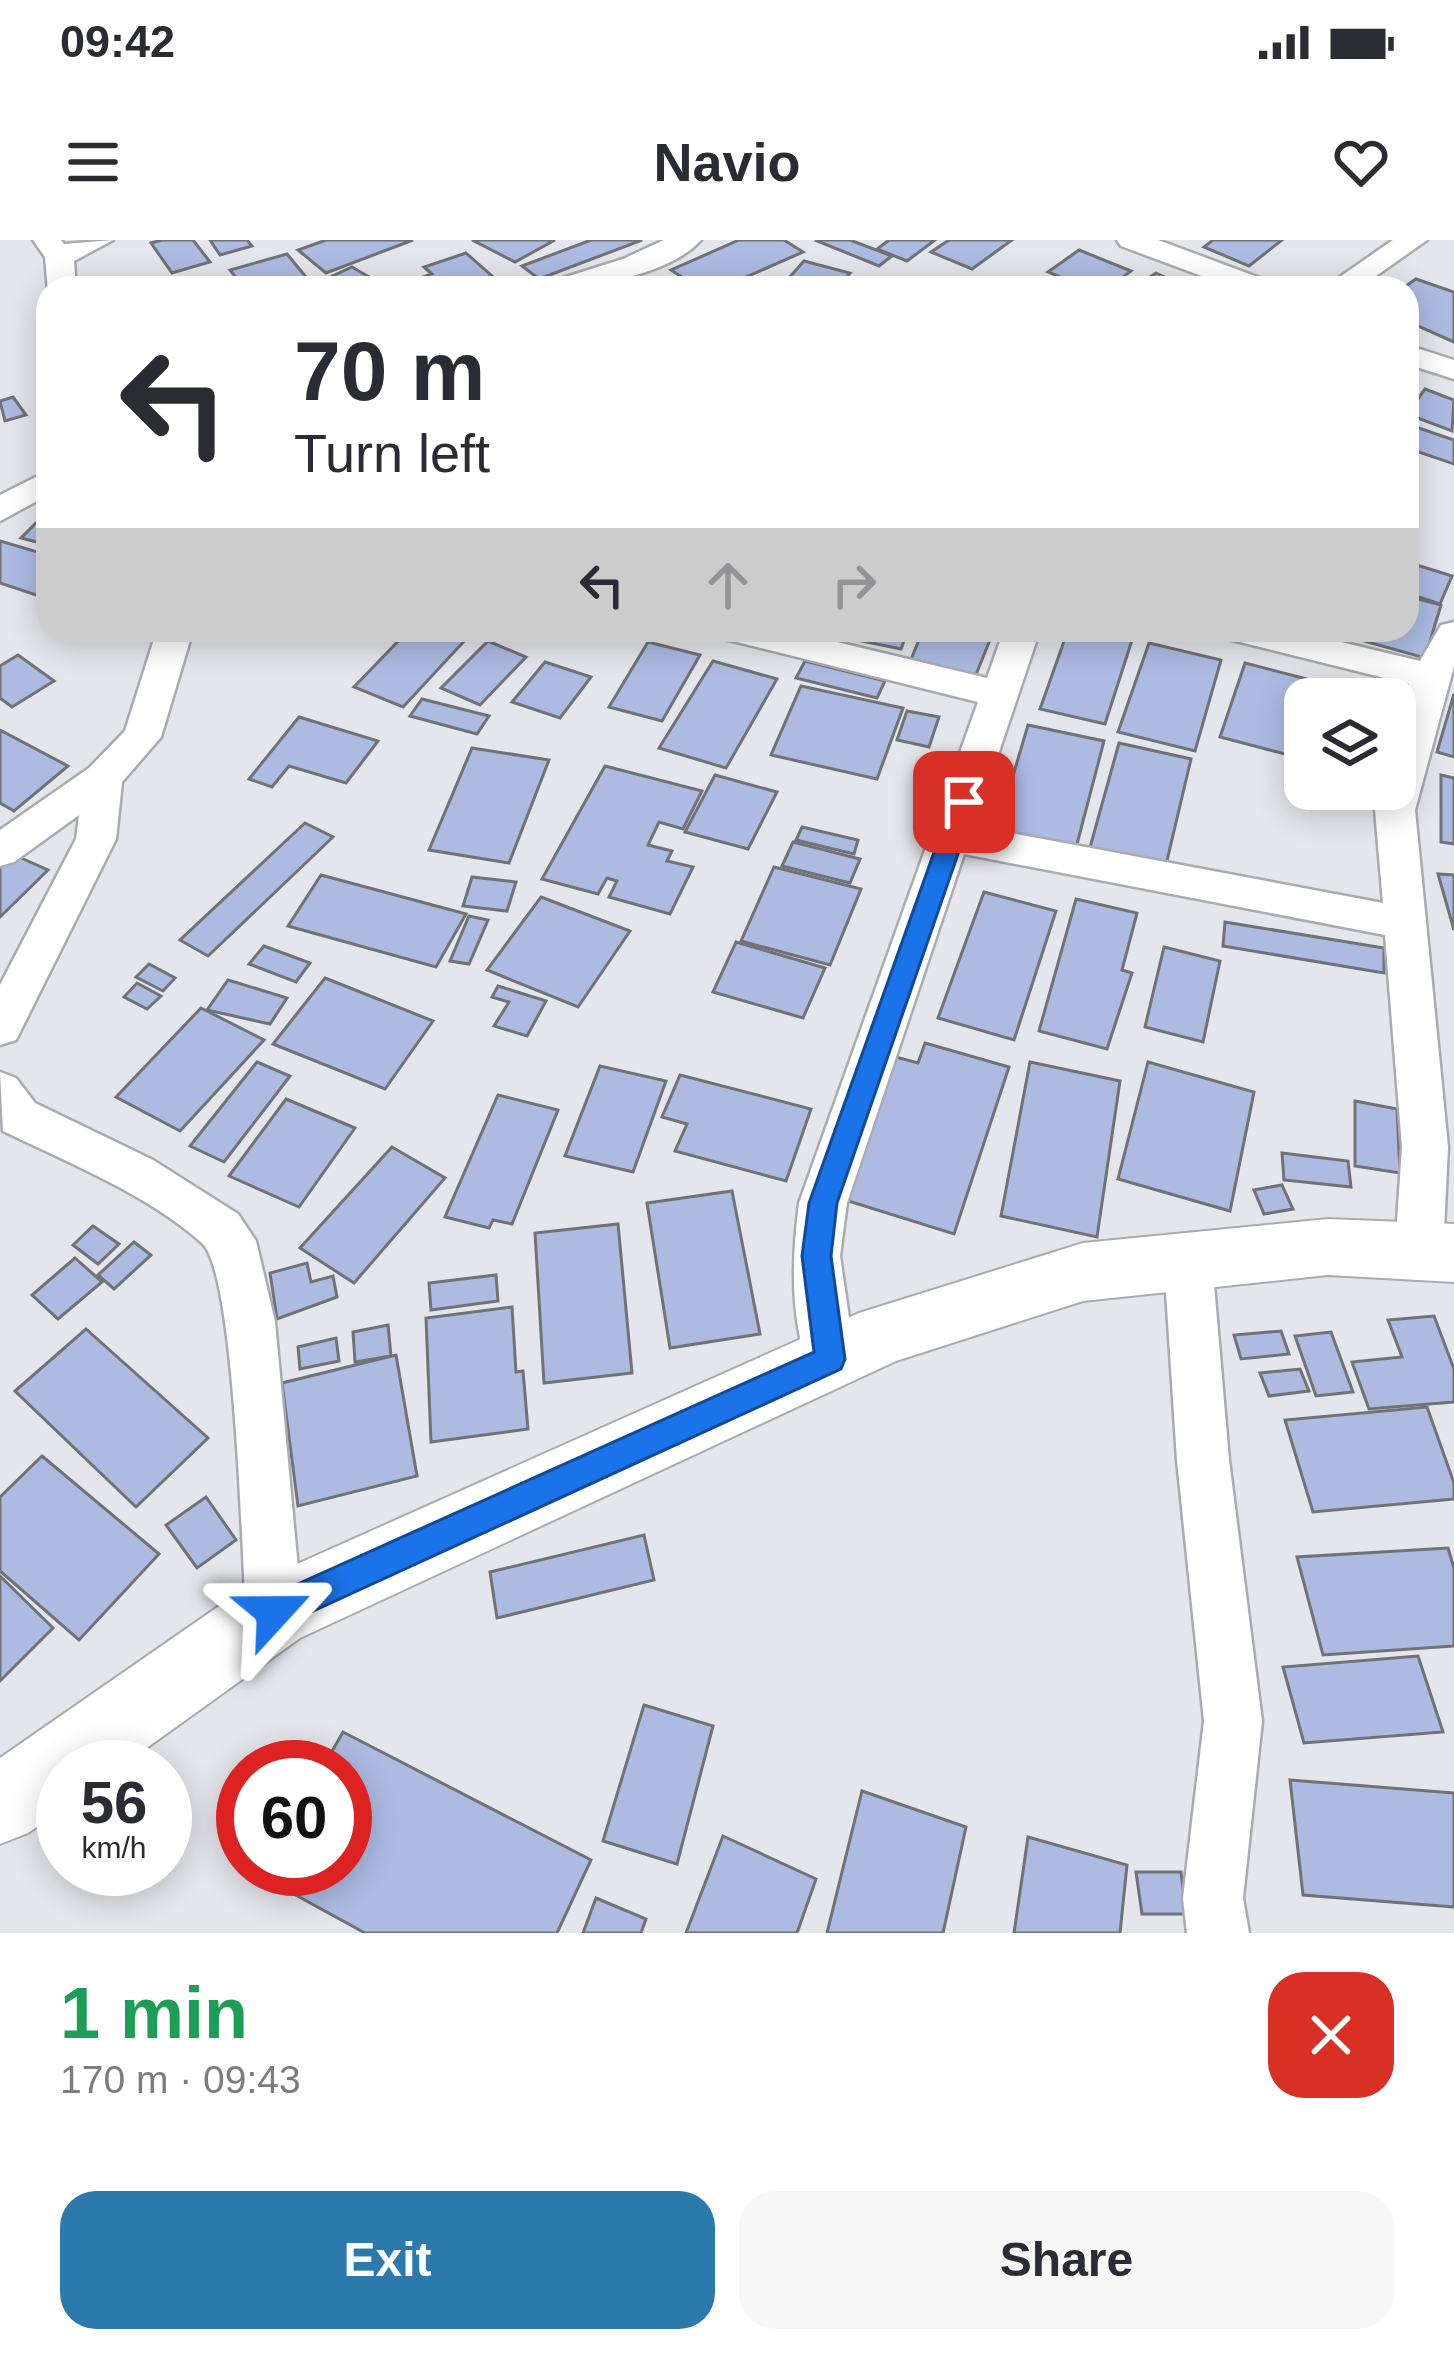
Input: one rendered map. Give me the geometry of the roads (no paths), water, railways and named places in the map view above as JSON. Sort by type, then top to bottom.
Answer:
[{"type":"main road","points":[[0,1805],[274,1612],[882,1335],[1083,1272],[1328,1247],[1436,1252]]},
{"type":"street","points":[[53,249],[99,240]]},
{"type":"street","points":[[598,276],[686,240]]},
{"type":"street","points":[[1131,240],[1229,276]]},
{"type":"street","points":[[1358,276],[1413,240]]},
{"type":"street","points":[[1419,358],[1454,370]]},
{"type":"street","points":[[0,510],[36,488]]},
{"type":"street","points":[[1436,1252],[1395,810],[1430,676],[1454,634]]},
{"type":"street","points":[[0,851],[103,778],[142,737],[171,642]]},
{"type":"street","points":[[786,642],[1000,694]]},
{"type":"street","points":[[830,1359],[816,1256],[823,1203],[1018,642]]},
{"type":"street","points":[[1290,642],[1430,676]]},
{"type":"street","points":[[0,1027],[4,1011],[96,839],[103,778]]},
{"type":"street","points":[[952,837],[1405,923]]},
{"type":"street","points":[[6,1115],[136,1174],[221,1229],[239,1256],[250,1322],[274,1612]]},
{"type":"street","points":[[1188,1261],[1233,1721],[1213,1898],[1218,1933]]}]
